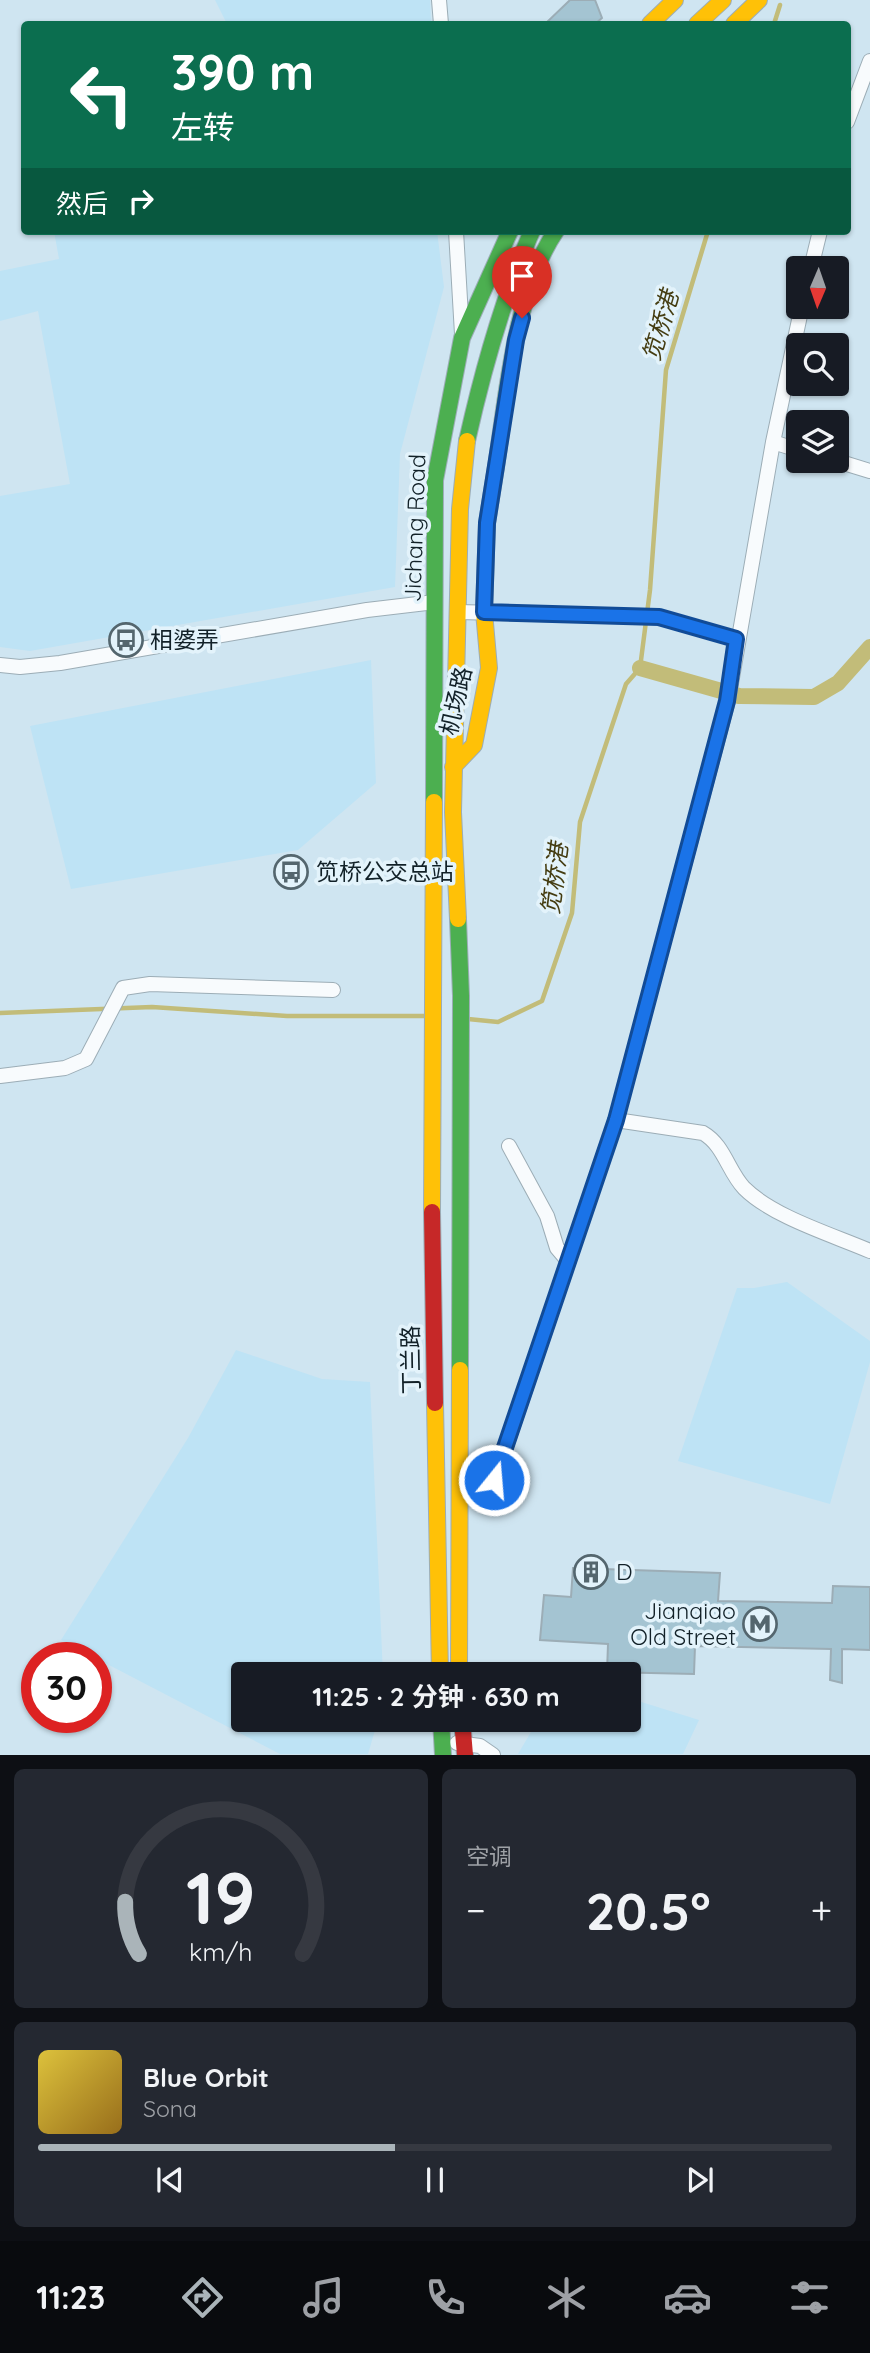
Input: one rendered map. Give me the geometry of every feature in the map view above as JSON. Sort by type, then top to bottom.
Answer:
[{"type":"main road","points":[[653,21],[675,0]]},
{"type":"main road","points":[[700,21],[723,0]]},
{"type":"main road","points":[[737,21],[759,0]]},
{"type":"main road","name":"Jichang Road","points":[[433,999],[435,480],[462,338],[508,235]]},
{"type":"main road","name":"机场路","points":[[458,1662],[461,996],[453,767],[464,453],[486,357],[510,282],[530,235]]},
{"type":"main road","name":"机场路","points":[[453,767],[474,745],[489,668],[484,612],[487,523],[516,340],[541,253],[553,235]]},
{"type":"main road","name":"丁兰路","points":[[433,999],[433,1329],[440,1662]]},
{"type":"street","points":[[439,0],[441,21]]},
{"type":"street","points":[[851,111],[870,61]]},
{"type":"street","points":[[456,235],[462,338]]},
{"type":"street","points":[[814,256],[819,235]]},
{"type":"street","points":[[488,1500],[616,1120],[729,694],[736,639],[799,319]]},
{"type":"street","points":[[773,442],[786,446]]},
{"type":"street","points":[[849,465],[870,471]]},
{"type":"street","points":[[0,665],[20,667],[60,663],[367,610],[435,601]]},
{"type":"street","points":[[458,612],[635,615],[653,617],[736,639]]},
{"type":"street","points":[[0,1076],[65,1068],[86,1059],[123,988],[150,984],[333,990]]},
{"type":"street","points":[[616,1120],[703,1133],[715,1139],[744,1188],[770,1207],[870,1251]]},
{"type":"street","points":[[509,1146],[547,1216],[557,1248],[568,1261]]},
{"type":"street","points":[[442,1748],[465,1749],[480,1746],[493,1755]]},
{"type":"shaded area","points":[[215,0],[430,0],[431,21],[226,21]]},
{"type":"shaded area","points":[[55,235],[438,235],[444,287],[400,454],[395,587],[30,651],[0,647],[0,496],[70,484],[38,311],[0,321],[0,271],[59,259]]},
{"type":"shaded area","points":[[371,660],[376,783],[298,850],[71,889],[30,726]]},
{"type":"shaded area","points":[[787,1282],[870,1341],[870,1362],[830,1504],[678,1461],[737,1288]]},
{"type":"shaded area","points":[[236,1350],[322,1379],[370,1382],[382,1662],[231,1662],[231,1728],[112,1667],[112,1642],[61,1640],[188,1438]]},
{"type":"shaded area","points":[[641,1702],[699,1720],[683,1754],[518,1754],[531,1732],[641,1732]]},
{"type":"shaded area","points":[[238,1732],[374,1732],[368,1754],[280,1754]]},
{"type":"building","points":[[570,0],[595,0],[602,18],[598,21],[548,21]]},
{"type":"building","name":"Jianqiao Old Street","points":[[573,1568],[720,1573],[718,1601],[832,1603],[833,1586],[870,1587],[870,1650],[842,1649],[842,1683],[830,1680],[831,1649],[695,1646],[694,1674],[641,1673],[641,1662],[607,1662],[608,1644],[540,1640],[544,1595],[571,1597]]},
{"type":"waterway","name":"笕桥港","points":[[775,21],[780,5]]},
{"type":"waterway","name":"笕桥港","points":[[468,1019],[498,1022],[542,1001],[572,913],[580,822],[626,684],[640,668],[650,590],[666,370],[707,235]]},
{"type":"waterway","points":[[640,668],[739,696],[814,697],[838,683],[870,647]]},
{"type":"waterway","name":"笕桥港","points":[[0,1013],[152,1007],[287,1016],[428,1016]]},
{"type":"traffic: fast","points":[[434,802],[435,480],[462,338],[508,235]]},
{"type":"traffic: fast","points":[[467,441],[494,335],[530,235]]},
{"type":"traffic: fast","points":[[496,467],[509,377],[522,313],[542,255],[554,235]]},
{"type":"traffic: fast","points":[[458,919],[461,996],[460,1370]]},
{"type":"traffic: fast","points":[[442,1732],[443,1755]]},
{"type":"traffic: slow","points":[[653,21],[675,0]]},
{"type":"traffic: slow","points":[[700,21],[723,0]]},
{"type":"traffic: slow","points":[[737,21],[759,0]]},
{"type":"traffic: slow","points":[[458,919],[453,812],[460,509],[467,441]]},
{"type":"traffic: slow","points":[[453,767],[474,745],[489,668],[484,612],[487,523],[496,467]]},
{"type":"traffic: slow","points":[[432,1212],[434,802]]},
{"type":"traffic: slow","points":[[459,1662],[460,1370]]},
{"type":"traffic: slow","points":[[435,1403],[440,1662]]},
{"type":"traffic: jam","points":[[432,1212],[435,1403]]},
{"type":"traffic: jam","points":[[463,1732],[465,1755]]},
{"type":"place","name":"相婆弄","points":[[126,640]]},
{"type":"place","name":"笕桥公交总站","points":[[291,872]]},
{"type":"place","name":"D","points":[[591,1572]]},
{"type":"place","name":"Jianqiao Old Street","points":[[760,1624]]},
{"type":"route","points":[[494,1480],[616,1120],[727,701],[736,639],[659,617],[484,612],[487,523],[516,340],[522,318]]}]
